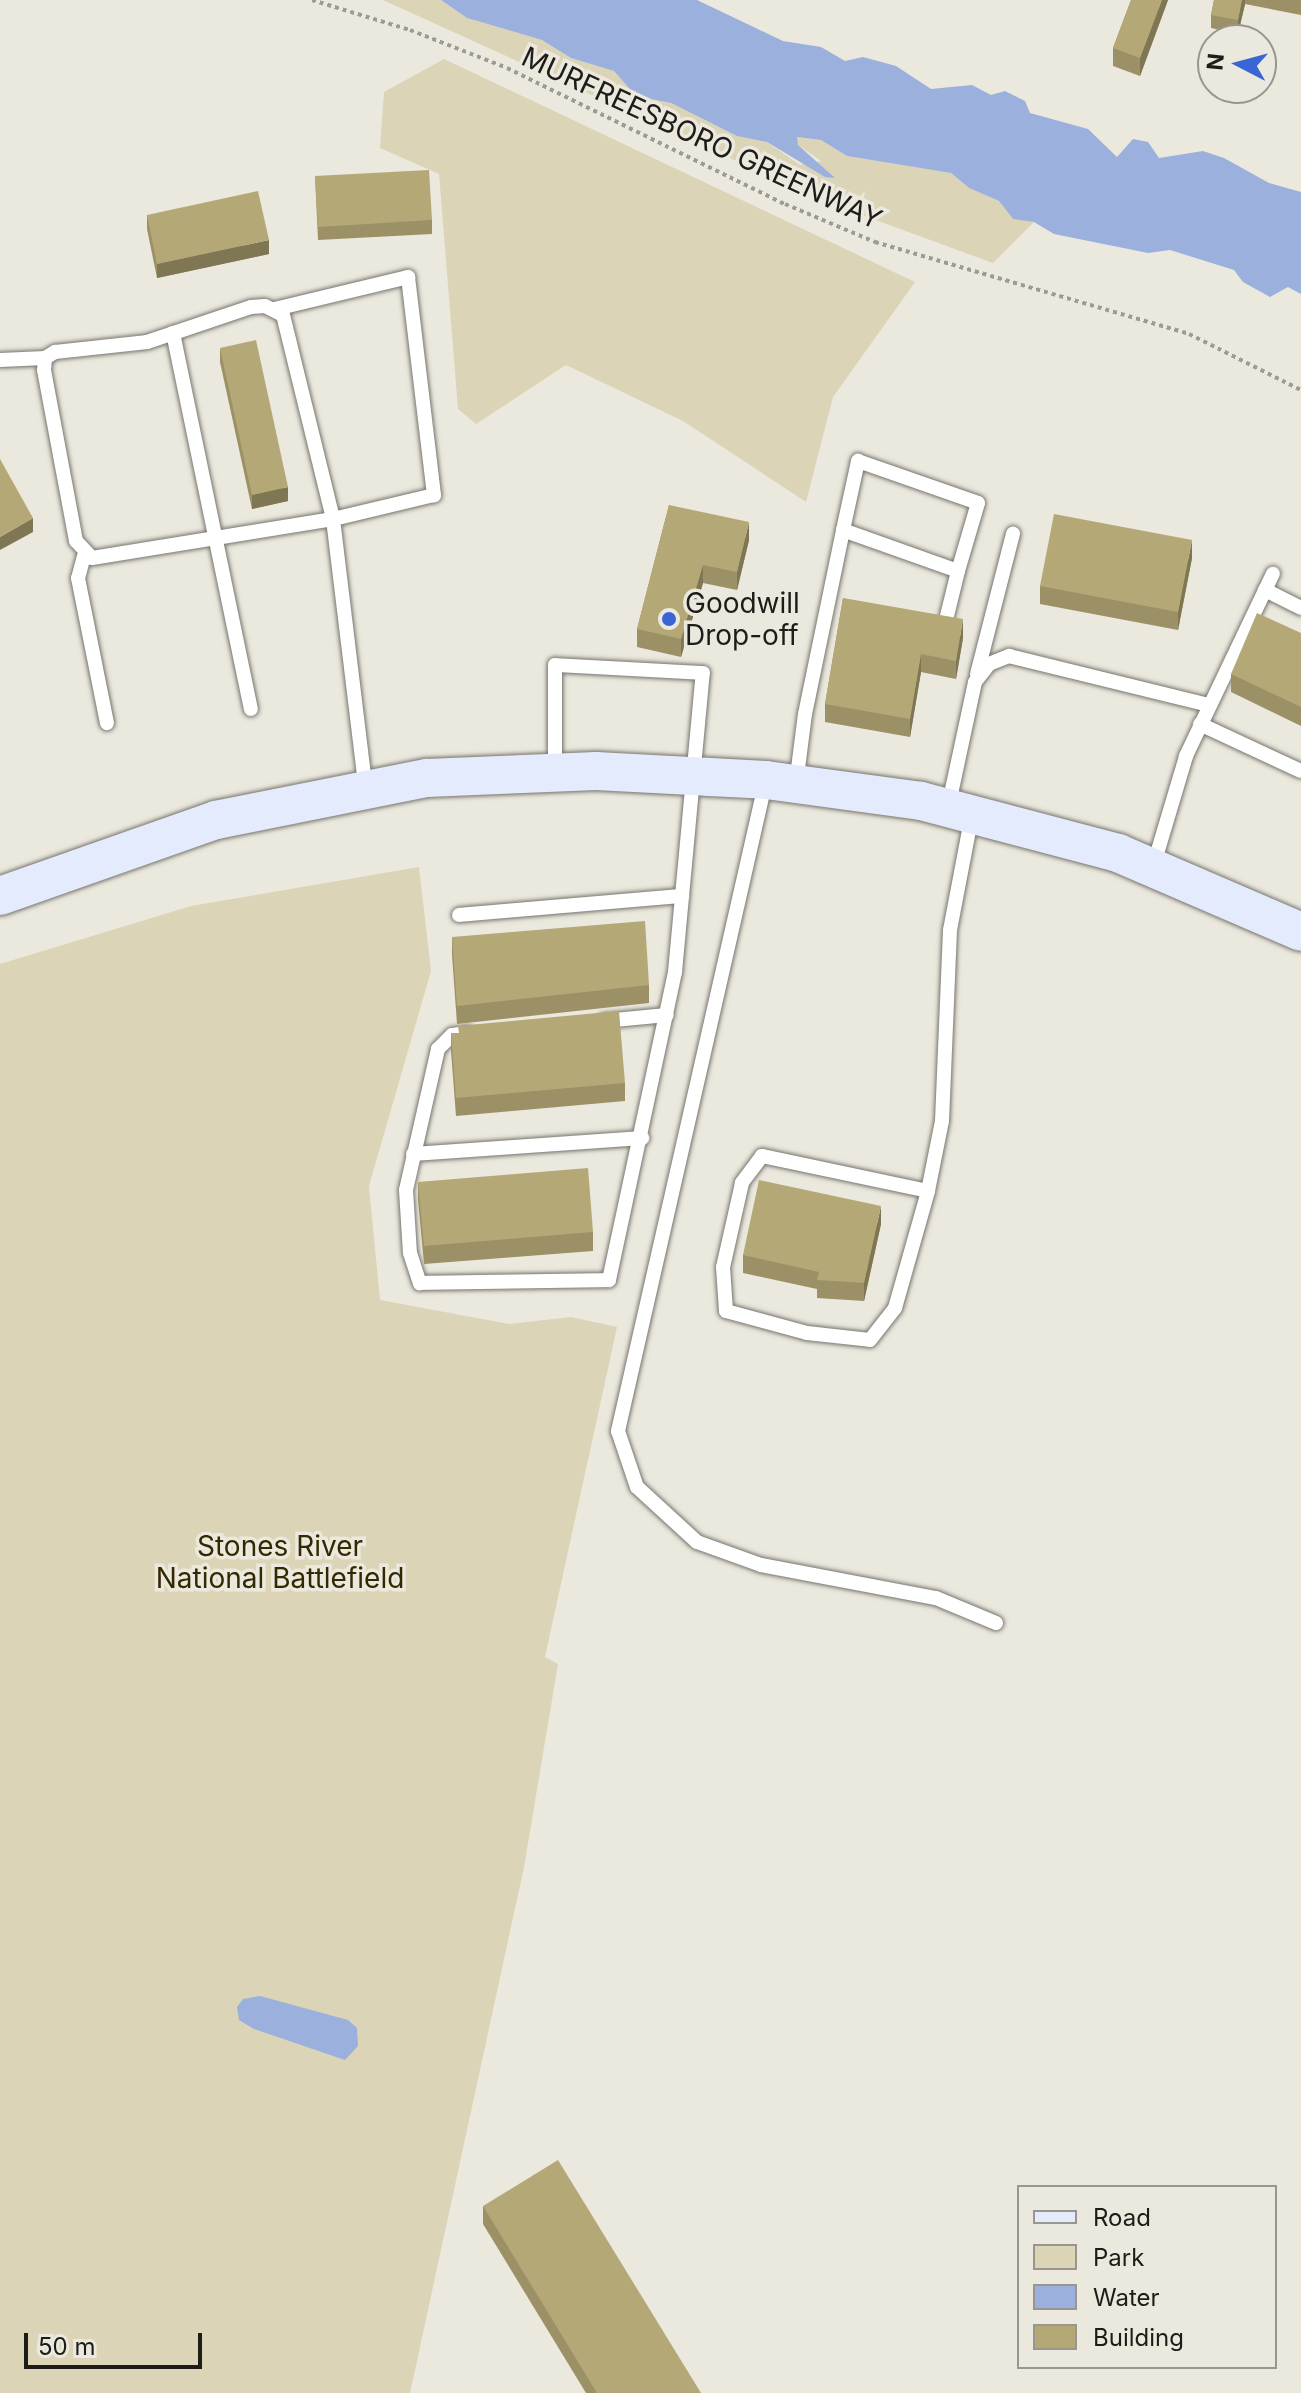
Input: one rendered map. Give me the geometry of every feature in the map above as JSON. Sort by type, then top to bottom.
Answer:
[{"type":"main road","points":[[0,896],[216,820],[427,778],[555,773],[693,776],[781,782],[960,811],[1118,853],[1301,932]]},
{"type":"lane","points":[[0,360],[45,358],[173,333],[251,307],[275,309],[408,277],[434,495],[333,519],[84,556]]},
{"type":"lane","points":[[275,309],[288,326],[333,519],[366,790]]},
{"type":"lane","points":[[173,333],[251,709]]},
{"type":"lane","points":[[45,358],[76,541],[84,556],[78,578],[107,723]]},
{"type":"lane","points":[[945,624],[978,503],[858,461],[805,714],[781,782],[618,1431],[637,1487],[697,1542],[761,1565],[936,1598],[996,1623]]},
{"type":"lane","points":[[843,530],[958,571]]},
{"type":"lane","points":[[928,1191],[762,1156],[742,1183],[723,1267],[726,1311],[807,1333],[870,1340],[895,1308],[928,1191],[947,1063],[950,930],[975,682],[1013,534]]},
{"type":"lane","points":[[1153,867],[1200,724],[1273,574]]},
{"type":"lane","points":[[1265,590],[1301,608]]},
{"type":"lane","points":[[975,682],[989,664],[1009,656],[1209,705]]},
{"type":"lane","points":[[483,1032],[452,1035],[438,1049],[406,1190],[410,1253],[420,1283],[609,1280],[667,1015],[682,896],[703,673],[555,665],[555,773]]},
{"type":"lane","points":[[1200,724],[1301,771]]},
{"type":"lane","points":[[459,915],[682,896]]},
{"type":"lane","points":[[590,1022],[667,1015]]},
{"type":"lane","points":[[413,1154],[642,1138]]},
{"type":"path","name":"MURFREESBORO GREENWAY","points":[[312,0],[410,30],[507,68],[785,204],[875,242],[1189,334],[1301,390]]},
{"type":"green space","points":[[383,0],[441,0],[467,18],[542,40],[571,58],[614,71],[636,96],[671,103],[737,136],[767,142],[800,165],[821,161],[798,145],[796,137],[821,140],[847,156],[951,173],[969,188],[999,201],[1013,219],[1034,222],[993,263],[829,203]]},
{"type":"green space","points":[[444,59],[915,282],[833,397],[806,502],[683,421],[566,365],[476,424],[458,409],[439,174],[380,148],[384,92]]},
{"type":"green space","name":"Stones River National Battlefield","points":[[419,867],[431,971],[369,1186],[380,1300],[509,1324],[571,1317],[617,1327],[545,1657],[558,1664],[524,1867],[410,2393],[0,2393],[0,964],[191,906]]},
{"type":"water","points":[[441,0],[697,0],[783,41],[821,47],[845,61],[863,57],[896,66],[931,89],[972,85],[991,95],[1005,91],[1025,101],[1030,113],[1088,129],[1117,157],[1133,139],[1148,142],[1159,158],[1203,151],[1224,158],[1269,183],[1301,192],[1301,294],[1288,287],[1270,297],[1243,282],[1234,270],[1170,250],[1148,253],[1054,234],[1034,222],[1013,219],[999,201],[969,188],[951,173],[847,156],[821,140],[797,137],[798,145],[835,178],[825,177],[767,142],[737,136],[671,103],[636,96],[614,71],[571,58],[542,40],[467,18]]},
{"type":"water","points":[[260,1996],[348,2020],[357,2028],[358,2046],[345,2060],[254,2029],[239,2020],[237,2007],[243,1999]]},
{"type":"building","points":[[1131,0],[1162,0],[1140,58],[1113,48]]},
{"type":"building","points":[[1214,0],[1242,0],[1238,20],[1211,15]]},
{"type":"building","points":[[429,170],[432,220],[318,227],[315,176]]},
{"type":"building","points":[[258,191],[269,240],[157,264],[147,215]]},
{"type":"building","points":[[256,340],[288,487],[252,495],[220,348]]},
{"type":"building","points":[[0,459],[33,518],[0,537]]},
{"type":"building","name":"Goodwill Drop-off","points":[[669,505],[749,522],[737,572],[703,565],[681,639],[637,629]]},
{"type":"building","points":[[1054,514],[1192,540],[1178,612],[1040,586]]},
{"type":"building","points":[[843,598],[963,619],[956,661],[921,654],[910,719],[825,704]]},
{"type":"building","points":[[1257,613],[1301,633],[1301,707],[1231,674]]},
{"type":"building","points":[[645,921],[649,985],[457,1006],[452,937]]},
{"type":"building","points":[[619,1011],[625,1083],[456,1098],[451,1033],[459,1033],[458,1026]]},
{"type":"building","points":[[588,1168],[593,1232],[424,1246],[418,1182]]},
{"type":"building","points":[[759,1180],[881,1206],[864,1283],[817,1280],[819,1272],[743,1255]]},
{"type":"building","points":[[558,2160],[701,2393],[597,2393],[483,2206]]},
{"type":"place","name":"Goodwill Drop-off","points":[[669,619]]}]
